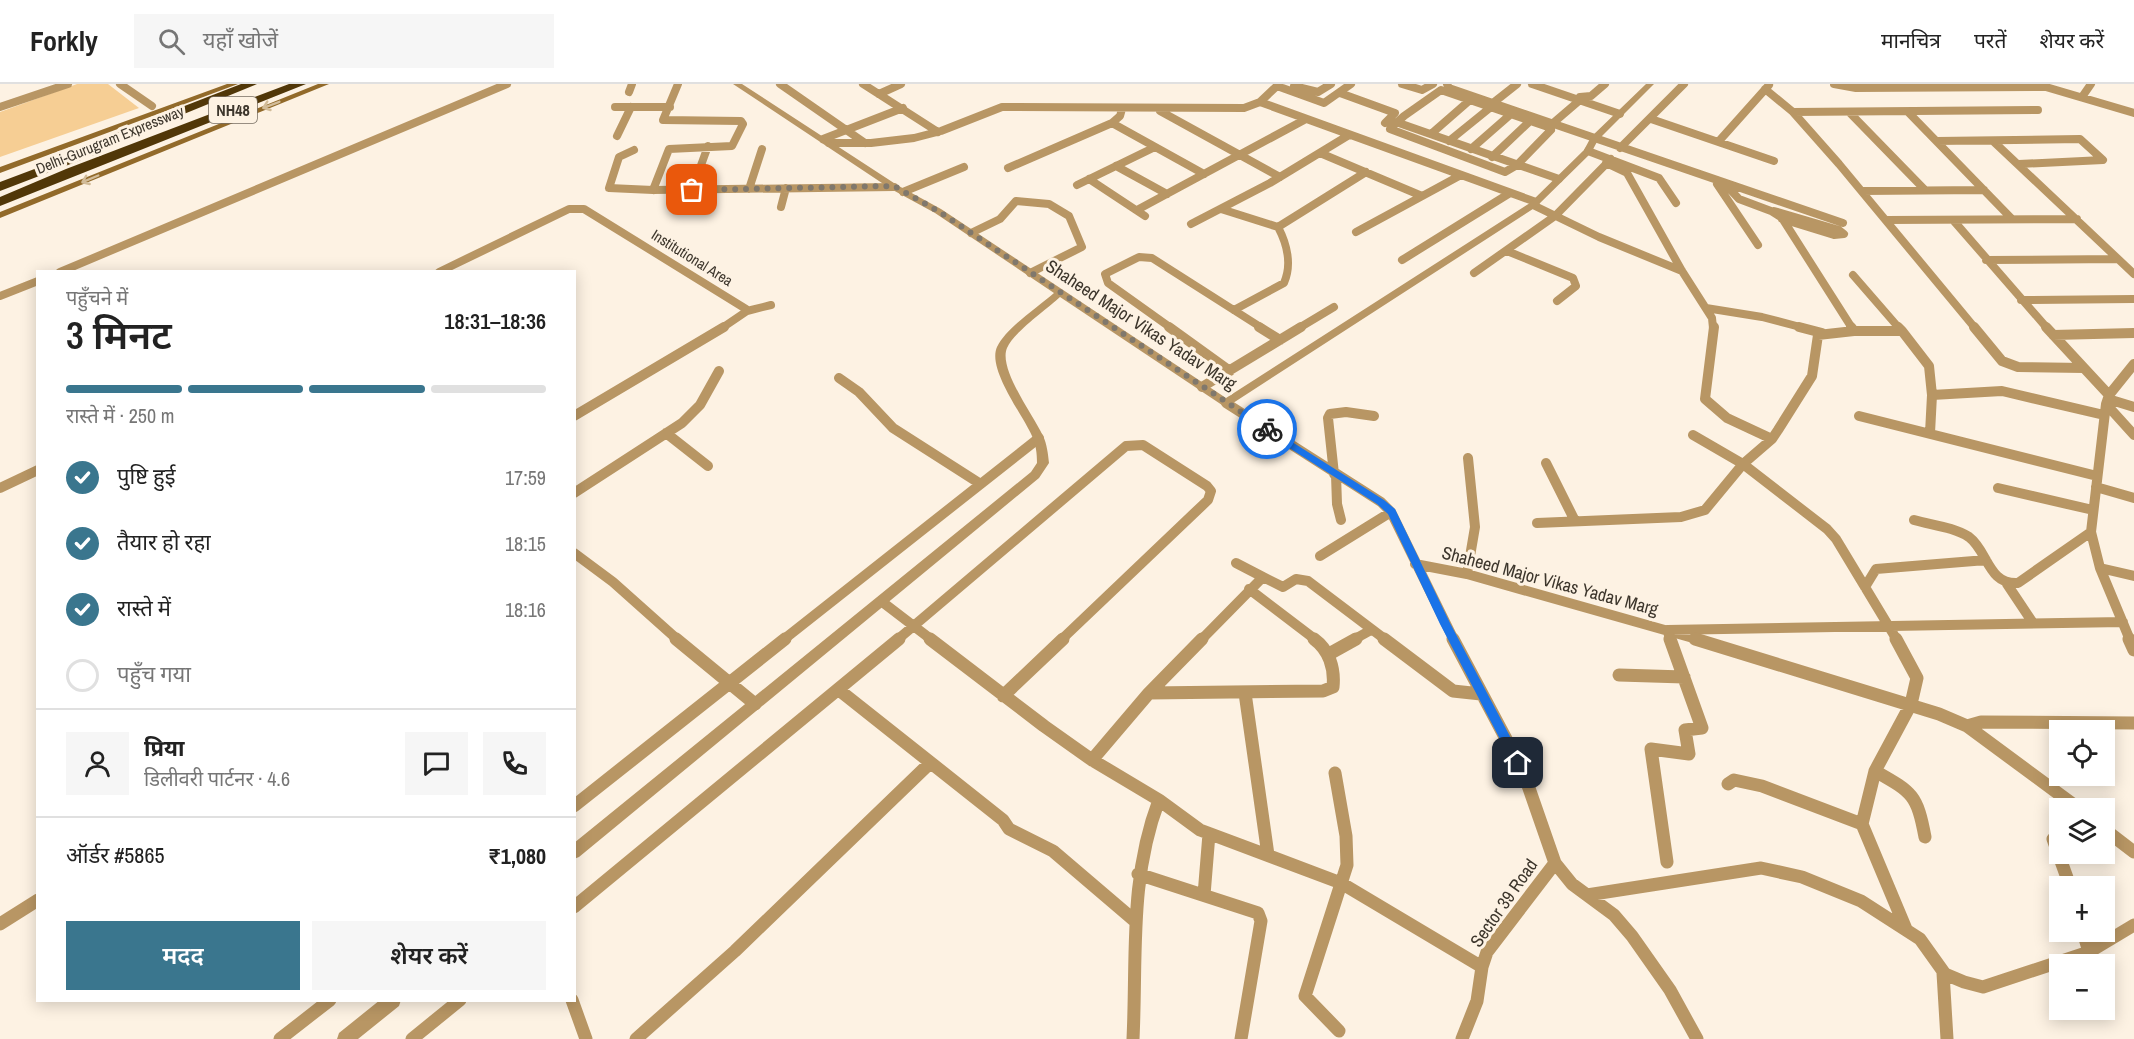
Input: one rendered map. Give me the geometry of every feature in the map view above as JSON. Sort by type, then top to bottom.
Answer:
[{"type":"highway","points":[[90,152],[114,138],[251,84]]},
{"type":"highway","name":"Delhi-Gurugram Expressway","points":[[0,202],[274,84]]},
{"type":"highway","name":"Delhi-Gurugram Expressway","points":[[3,185],[90,152],[163,131],[300,84]]},
{"type":"main road","points":[[0,170],[234,84]]},
{"type":"main road","points":[[0,215],[325,84]]},
{"type":"street","points":[[0,107],[68,84]]},
{"type":"street","points":[[120,84],[152,106]]},
{"type":"street","points":[[65,270],[507,84]]},
{"type":"street","points":[[628,92],[632,84]]},
{"type":"street","points":[[653,190],[669,148],[732,146],[743,123],[663,120],[678,84]]},
{"type":"street","name":"Shaheed Major Vikas Yadav Marg","points":[[737,84],[903,192],[938,211],[1335,475],[1381,502],[1391,512],[1415,564],[1467,574],[1667,630],[1911,704],[1967,726],[2064,798]]},
{"type":"street","points":[[780,84],[866,143]]},
{"type":"street","points":[[862,84],[938,132]]},
{"type":"street","points":[[879,94],[901,84]]},
{"type":"street","points":[[1288,84],[1318,92],[1331,84]]},
{"type":"street","points":[[826,141],[866,143],[938,132],[983,112],[1002,107],[1157,110],[1244,108],[1260,102],[1278,85],[1324,104],[1352,84]]},
{"type":"street","points":[[1402,84],[1422,90],[1433,84]]},
{"type":"street","points":[[1447,84],[1449,88],[1492,105],[1551,130],[1510,171],[1501,171],[1391,131],[1390,127],[1396,122],[1441,90],[1470,100],[1492,105],[1552,124],[1843,223]]},
{"type":"street","points":[[1449,141],[1517,84]]},
{"type":"street","points":[[1532,84],[1620,114]]},
{"type":"street","points":[[1546,84],[1584,98],[1591,96],[1605,84]]},
{"type":"street","points":[[1226,403],[1393,297],[1534,203],[1588,151],[1594,139],[1650,84]]},
{"type":"street","points":[[1620,148],[1684,84]]},
{"type":"street","points":[[2034,84],[2133,111]]},
{"type":"street","points":[[2082,97],[2091,84]]},
{"type":"street","points":[[1840,85],[2046,87]]},
{"type":"street","points":[[1719,141],[1768,86],[1887,220],[2002,361],[2018,367],[2084,368]]},
{"type":"street","points":[[1340,93],[1395,113],[1385,123]]},
{"type":"street","points":[[1431,134],[1470,100]]},
{"type":"street","points":[[1552,124],[1580,100]]},
{"type":"street","points":[[1260,102],[1510,193],[1534,203],[1555,216],[1682,271]]},
{"type":"street","points":[[615,107],[670,107]]},
{"type":"street","points":[[617,136],[631,107]]},
{"type":"street","points":[[826,141],[847,129],[903,108]]},
{"type":"street","points":[[1008,168],[1112,123],[1120,116],[1122,109]]},
{"type":"street","points":[[1157,110],[1280,177]]},
{"type":"street","points":[[1793,112],[2038,110]]},
{"type":"street","points":[[1849,112],[1925,190]]},
{"type":"street","points":[[1908,112],[2012,219]]},
{"type":"street","points":[[1471,149],[1511,114]]},
{"type":"street","points":[[1137,210],[1306,119]]},
{"type":"street","points":[[1651,119],[1774,161]]},
{"type":"street","points":[[1492,157],[1530,121]]},
{"type":"street","points":[[1396,122],[1559,179]]},
{"type":"street","points":[[1112,123],[1204,174]]},
{"type":"street","points":[[1191,224],[1280,177],[1349,135]]},
{"type":"street","points":[[1937,141],[2080,138],[2103,160],[2019,164]]},
{"type":"street","points":[[1993,141],[2134,274]]},
{"type":"street","points":[[692,190],[708,146]]},
{"type":"street","points":[[1077,185],[1155,147]]},
{"type":"street","points":[[749,189],[762,149]]},
{"type":"street","points":[[634,150],[619,157],[609,188],[692,190],[894,186]]},
{"type":"street","points":[[1588,151],[1609,161],[1659,178],[1676,203]]},
{"type":"street","points":[[1320,153],[1422,196]]},
{"type":"street","points":[[1474,273],[1555,216],[1609,161]]},
{"type":"street","points":[[1609,161],[1627,173],[1714,324],[1705,399],[1734,422],[1772,439]]},
{"type":"street","points":[[1116,166],[1167,194]]},
{"type":"street","points":[[903,192],[964,167]]},
{"type":"street","points":[[1278,227],[1366,172]]},
{"type":"street","points":[[1356,232],[1461,175]]},
{"type":"street","points":[[1089,179],[1145,216]]},
{"type":"street","points":[[1718,180],[1739,199],[1771,211],[1828,226],[1844,234],[1834,235],[1782,219],[1771,211]]},
{"type":"street","points":[[1718,180],[1758,245]]},
{"type":"street","points":[[781,207],[786,188]]},
{"type":"street","points":[[1862,191],[1984,190]]},
{"type":"street","points":[[1401,260],[1510,193]]},
{"type":"street","points":[[970,233],[1000,219],[1016,201],[1049,204],[1069,216],[1082,247],[1030,273]]},
{"type":"street","name":"Institutional Area","points":[[443,270],[557,214],[576,208],[584,209],[747,311]]},
{"type":"street","points":[[1221,209],[1278,227],[1282,235],[1288,270],[1284,283],[1234,310]]},
{"type":"street","points":[[1782,219],[1855,329],[1854,331]]},
{"type":"street","points":[[1887,220],[2077,219]]},
{"type":"street","points":[[1953,220],[2021,300],[2084,368],[2107,403],[2134,435]]},
{"type":"street","points":[[1507,251],[1574,278],[1576,286],[1557,302]]},
{"type":"street","points":[[1230,371],[1108,283],[1105,274],[1139,257],[1152,258],[1280,340]]},
{"type":"street","points":[[1986,260],[2117,259]]},
{"type":"street","points":[[1853,275],[1929,366],[1932,395],[1930,433]]},
{"type":"street","points":[[0,296],[36,282]]},
{"type":"street","points":[[576,850],[1035,475],[1042,464],[1039,438],[1005,374],[999,356],[1010,339],[1059,293]]},
{"type":"street","points":[[2021,300],[2134,299]]},
{"type":"street","points":[[576,415],[747,311],[771,305]]},
{"type":"street","points":[[1202,387],[1334,308]]},
{"type":"street","points":[[1706,308],[1762,317],[1822,333],[1902,331]]},
{"type":"street","points":[[1538,523],[1695,514],[1705,510],[1743,464],[1772,439],[1812,376],[1817,338],[1822,333]]},
{"type":"street","points":[[2053,335],[2134,333]]},
{"type":"street","points":[[2133,645],[2100,568],[2091,532],[2107,403],[2134,364]]},
{"type":"street","points":[[576,491],[693,414],[719,371]]},
{"type":"street","points":[[839,378],[859,392],[894,428],[979,483]]},
{"type":"street","points":[[1932,395],[2002,391],[2134,407]]},
{"type":"street","points":[[1341,520],[1337,504],[1328,418],[1330,414],[1346,412],[1374,416]]},
{"type":"street","points":[[1859,416],[1930,433],[2096,481],[2134,498]]},
{"type":"street","points":[[666,433],[708,465]]},
{"type":"street","points":[[1693,435],[1743,464],[1827,529],[1889,625],[1917,678],[1911,704],[1875,771],[1862,824],[1906,929]]},
{"type":"street","points":[[576,804],[979,483],[1039,438]]},
{"type":"street","points":[[576,905],[839,690],[912,625],[1126,446],[1143,445],[1207,486],[1211,491],[1208,500],[1002,696]]},
{"type":"street","points":[[1467,574],[1475,527],[1468,458]]},
{"type":"street","points":[[1546,463],[1575,521]]},
{"type":"street","points":[[0,488],[36,471]]},
{"type":"street","points":[[1998,488],[2093,510]]},
{"type":"street","points":[[1320,556],[1391,512]]},
{"type":"street","points":[[1914,520],[1966,534],[1999,579],[2007,584],[2033,623]]},
{"type":"street","points":[[2007,584],[2018,583],[2091,532]]},
{"type":"street","points":[[576,554],[613,582],[646,614],[754,705]]},
{"type":"street","points":[[1866,587],[1876,569],[1986,560]]},
{"type":"street","points":[[1236,563],[1283,586],[1296,579],[1308,581],[1453,691],[1481,694]]},
{"type":"street","name":"Sector 39 Road","points":[[1415,564],[1522,771],[1555,863],[1487,952],[1482,967],[1477,1000],[1462,1039]]},
{"type":"street","points":[[2100,568],[2134,576]]},
{"type":"street","points":[[1092,760],[1149,693],[1263,577]]},
{"type":"street","points":[[1149,693],[1323,691],[1334,687],[1335,677],[1329,654],[1317,641],[1249,589]]},
{"type":"street","points":[[881,601],[1002,696],[1092,760],[1159,800],[1200,830],[1341,883],[1482,967]]},
{"type":"street","points":[[1667,862],[1651,749],[1689,754],[1685,730],[1702,728],[1667,630],[2122,622]]},
{"type":"street","points":[[1329,654],[1371,630]]},
{"type":"street","points":[[1618,675],[1684,677]]},
{"type":"street","points":[[839,690],[1004,820],[1009,829],[1053,851],[1136,921]]},
{"type":"street","points":[[1245,693],[1268,855]]},
{"type":"street","points":[[1967,726],[1981,722],[2134,723]]},
{"type":"street","points":[[636,1039],[735,951],[930,763]]},
{"type":"street","points":[[1875,771],[1912,793],[1917,799],[1925,837]]},
{"type":"street","points":[[1335,773],[1347,850],[1347,865],[1305,996],[1339,1030]]},
{"type":"street","points":[[1728,784],[1734,780],[1762,786],[1862,824]]},
{"type":"street","points":[[1133,1039],[1138,874],[1143,846],[1159,800]]},
{"type":"street","points":[[1204,895],[1209,834]]},
{"type":"street","points":[[2115,837],[2134,852]]},
{"type":"street","points":[[1555,863],[1562,875],[1614,915],[1632,936],[1670,990],[1697,1039]]},
{"type":"street","points":[[1587,895],[1761,868],[1786,872],[1812,880],[1853,898],[1906,929],[1925,944],[1942,973],[1947,1039]]},
{"type":"street","points":[[1138,874],[1258,913],[1261,921],[1241,1039]]},
{"type":"street","points":[[0,924],[36,901]]},
{"type":"street","points":[[1942,973],[1971,985],[1989,987],[2089,951],[2134,925]]},
{"type":"street","points":[[2086,942],[2089,951]]},
{"type":"street","points":[[280,1039],[327,1002]]},
{"type":"street","points":[[345,1039],[391,1002]]},
{"type":"street","points":[[412,1039],[458,1002]]},
{"type":"street","points":[[573,1002],[586,1039]]},
{"type":"shaded area","points":[[77,84],[108,84],[139,108],[0,157],[0,112]]},
{"type":"way so far","points":[[692,190],[894,186],[938,211],[1267,429]]},
{"type":"route","points":[[1267,429],[1381,502],[1391,512],[1445,624],[1518,763]]}]
